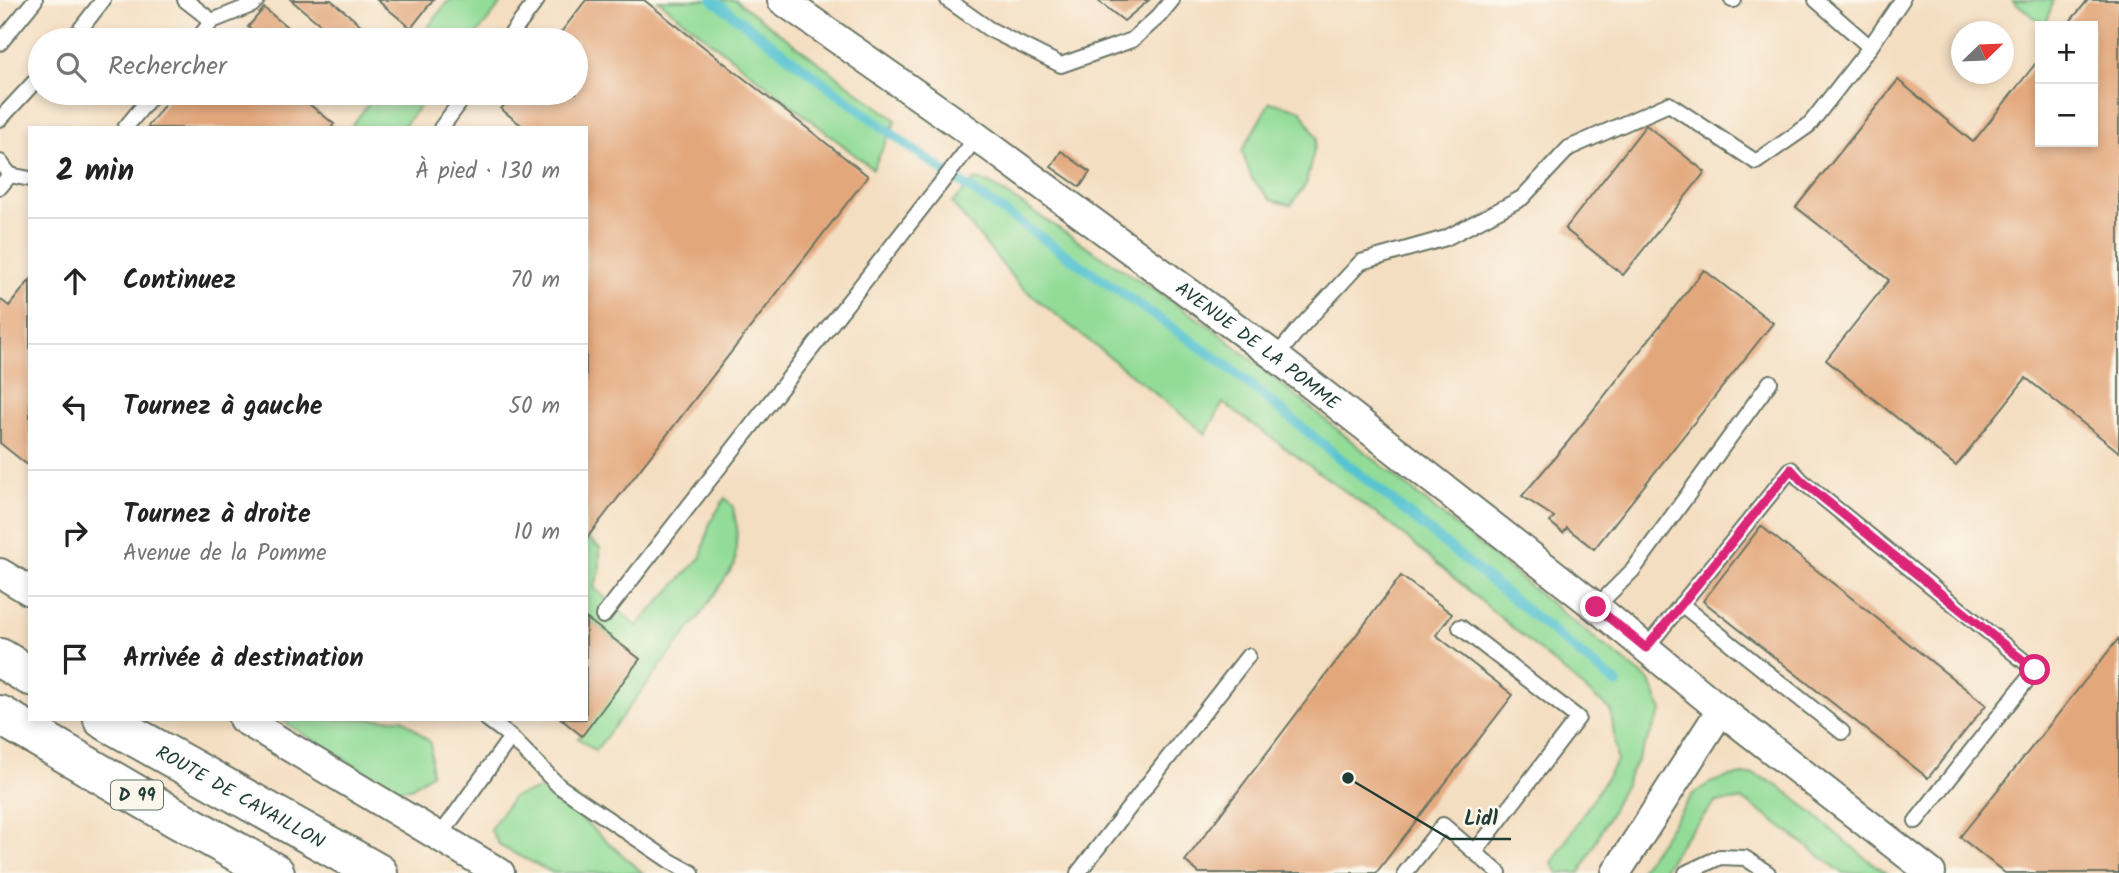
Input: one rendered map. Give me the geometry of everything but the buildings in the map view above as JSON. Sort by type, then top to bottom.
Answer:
[{"type":"main road","points":[[0,658],[28,675]]},
{"type":"main road","name":"D 99","points":[[0,715],[275,873]]},
{"type":"main road","name":"ROUTE DE CAVAILLON","points":[[107,721],[378,873]]},
{"type":"street","name":"AVENUE DE LA POMME","points":[[782,0],[977,136],[1276,356],[1596,607],[1721,710],[1931,873]]},
{"type":"street","points":[[0,573],[28,590]]},
{"type":"street","points":[[1616,873],[1721,710]]},
{"type":"street","points":[[246,721],[500,873]]},
{"type":"lane","points":[[0,43],[35,0]]},
{"type":"lane","points":[[81,28],[103,0]]},
{"type":"lane","points":[[185,0],[212,21]]},
{"type":"lane","points":[[206,28],[212,21],[252,5],[257,0]]},
{"type":"lane","points":[[516,28],[537,0]]},
{"type":"lane","points":[[948,0],[989,29],[1061,65],[1132,40],[1158,17],[1172,0]]},
{"type":"lane","points":[[1816,0],[1870,47]]},
{"type":"lane","points":[[1276,356],[1361,262],[1446,238],[1522,198],[1569,148],[1669,104],[1756,162],[1809,125],[1870,47],[1902,0]]},
{"type":"lane","points":[[0,119],[28,89]]},
{"type":"lane","points":[[127,126],[144,105]]},
{"type":"lane","points":[[442,126],[458,105]]},
{"type":"lane","points":[[603,615],[977,136]]},
{"type":"lane","points":[[0,162],[10,175],[28,178]]},
{"type":"lane","points":[[0,187],[10,175]]},
{"type":"lane","points":[[1596,607],[1633,570],[1770,382]]},
{"type":"lane","points":[[1646,648],[1791,469],[1802,481],[2035,670],[1916,821]]},
{"type":"lane","points":[[1681,604],[1842,732]]},
{"type":"lane","points":[[1460,627],[1578,718],[1475,852]]},
{"type":"lane","points":[[1078,873],[1248,656]]},
{"type":"lane","points":[[490,721],[511,737],[559,786],[692,873]]},
{"type":"lane","points":[[439,837],[511,737]]},
{"type":"lane","points":[[1405,873],[1443,825],[1499,873]]},
{"type":"lane","points":[[1686,873],[1720,857],[1745,858],[1768,873]]},
{"type":"green space","points":[[449,0],[504,0],[482,28],[427,28]]},
{"type":"green space","points":[[658,0],[735,0],[896,120],[873,169]]},
{"type":"green space","points":[[2012,0],[2053,0],[2047,21],[2039,21]]},
{"type":"green space","points":[[1270,102],[1301,110],[1317,138],[1306,184],[1291,205],[1271,200],[1252,179],[1242,151]]},
{"type":"green space","points":[[368,105],[420,105],[404,126],[352,126]]},
{"type":"green space","points":[[975,180],[989,183],[1214,329],[1650,681],[1662,711],[1580,873],[1558,873],[1552,863],[1617,761],[1611,711],[1389,523],[1223,403],[1206,434],[1019,285],[952,203]]},
{"type":"green space","points":[[725,498],[733,507],[737,528],[735,564],[699,617],[595,751],[578,738],[640,659],[588,620],[588,539],[600,548],[600,571],[594,588],[637,626],[701,557],[710,523]]},
{"type":"green space","points":[[282,721],[405,721],[431,743],[431,774],[411,788],[393,789]]},
{"type":"green space","points":[[1753,774],[1787,792],[1886,873],[1843,873],[1742,800],[1716,802],[1684,838],[1661,873],[1638,873],[1693,794],[1710,783],[1728,777]]},
{"type":"green space","points":[[540,789],[584,821],[643,873],[553,873],[500,846],[490,829],[513,797]]},
{"type":"waterway","points":[[713,0],[911,148],[1222,362],[1617,684]]},
{"type":"place","name":"Lidl","points":[[1348,778]]},
{"type":"route","points":[[1596,607],[1646,648],[1791,469],[1802,481],[2035,670]]}]
